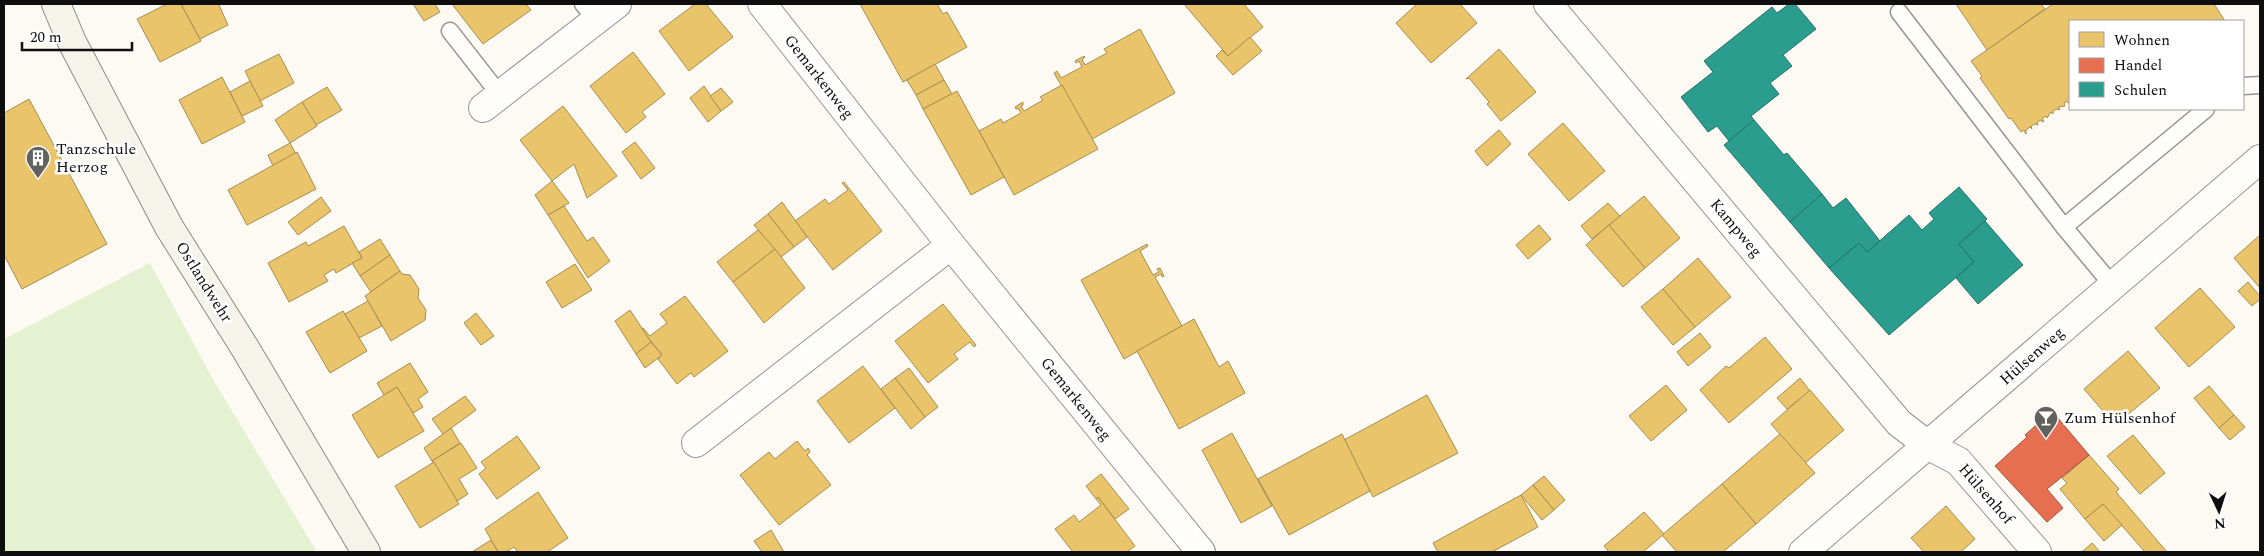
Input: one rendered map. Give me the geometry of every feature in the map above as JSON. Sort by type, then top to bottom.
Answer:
[{"type":"street","name":"Ostlandwehr","points":[[56,4],[72,42],[169,227],[245,348],[366,552]]},
{"type":"street","points":[[492,101],[590,12],[617,4]]},
{"type":"street","name":"Gemarkenweg","points":[[762,4],[951,245],[1201,552]]},
{"type":"street","name":"Kampweg","points":[[1548,4],[1899,423],[1928,446]]},
{"type":"street","name":"Hülsenweg","points":[[1803,552],[2260,159]]},
{"type":"street","points":[[696,443],[951,245]]},
{"type":"street","name":"Hülsenhof","points":[[1928,446],[1958,461],[2037,552]]},
{"type":"lane","points":[[1898,12],[2064,227],[2113,286]]},
{"type":"lane","points":[[450,31],[492,101]]},
{"type":"lane","points":[[2244,86],[2260,85]]},
{"type":"lane","points":[[2064,227],[2205,110]]},
{"type":"green space","points":[[150,263],[214,381],[317,552],[4,552],[4,339]]},
{"type":"building: Wohnen","points":[[167,4],[181,4],[201,41],[160,62],[137,19]]},
{"type":"building: Wohnen","points":[[181,4],[221,4],[219,5],[228,25],[200,39]]},
{"type":"building: Wohnen","points":[[413,4],[435,4],[440,12],[424,21]]},
{"type":"building: Wohnen","points":[[452,4],[526,4],[531,10],[483,44]]},
{"type":"building: Wohnen","points":[[695,4],[706,4],[733,37],[689,71],[659,31]]},
{"type":"building: Wohnen","points":[[860,4],[937,4],[943,14],[947,12],[967,47],[903,82]]},
{"type":"building: Wohnen","points":[[1184,4],[1244,4],[1263,27],[1228,56]]},
{"type":"building: Wohnen","points":[[1417,4],[1460,4],[1477,23],[1431,63],[1396,23]]},
{"type":"building: Wohnen","points":[[1956,4],[2041,4],[2045,9],[1987,50]]},
{"type":"building: Wohnen","points":[[2053,4],[2214,4],[2224,20],[2069,20],[2069,104],[2067,101],[2064,103],[2065,106],[2058,107],[2060,110],[2057,109],[2053,111],[2053,114],[2051,112],[2047,118],[2046,116],[2042,118],[2044,121],[2042,122],[2041,120],[2037,122],[2038,125],[2031,126],[2032,129],[2030,127],[2026,130],[2026,134],[2024,130],[2021,132],[2011,118],[2009,119],[1980,78],[1982,76],[1971,61]]},
{"type":"building: Wohnen","points":[[1140,29],[1175,93],[1092,139],[1054,73],[1057,71],[1061,78],[1082,67],[1079,61],[1076,63],[1075,61],[1084,56],[1082,60],[1085,65],[1107,53],[1104,49]]},
{"type":"building: Wohnen","points":[[1250,37],[1262,51],[1233,75],[1216,56],[1222,50],[1228,56]]},
{"type":"building: Wohnen","points":[[1499,49],[1536,92],[1501,121],[1487,104],[1489,102],[1469,78],[1466,79]]},
{"type":"building: Wohnen","points":[[633,52],[665,94],[642,112],[646,117],[626,133],[590,86]]},
{"type":"building: Wohnen","points":[[279,54],[294,83],[260,101],[245,71]]},
{"type":"building: Wohnen","points":[[935,64],[944,80],[916,95],[907,80]]},
{"type":"building: Wohnen","points":[[222,77],[245,122],[202,144],[179,100]]},
{"type":"building: Wohnen","points":[[944,80],[952,94],[923,109],[916,95]]},
{"type":"building: Wohnen","points":[[250,81],[263,106],[242,116],[230,92]]},
{"type":"building: Wohnen","points":[[1062,85],[1098,149],[1014,195],[979,131],[1001,119],[1003,123],[1021,113],[1015,107],[1023,102],[1021,106],[1024,111],[1043,100],[1040,97]]},
{"type":"building: Wohnen","points":[[704,86],[721,111],[708,122],[690,98]]},
{"type":"building: Wohnen","points":[[327,87],[342,110],[316,125],[302,102]]},
{"type":"building: Wohnen","points":[[721,88],[733,102],[721,111],[710,96]]},
{"type":"building: Wohnen","points":[[957,91],[1004,177],[971,195],[923,109]]},
{"type":"building: Wohnen","name":"Tanzschule Herzog","points":[[29,99],[107,244],[22,289],[4,255],[4,113]]},
{"type":"building: Wohnen","points":[[302,102],[317,126],[290,143],[275,120]]},
{"type":"building: Wohnen","points":[[563,106],[617,176],[587,198],[574,164],[552,181],[520,140]]},
{"type":"building: Wohnen","points":[[1563,123],[1605,171],[1569,201],[1528,154]]},
{"type":"building: Wohnen","points":[[1499,130],[1511,144],[1487,166],[1475,151]]},
{"type":"building: Wohnen","points":[[635,142],[655,168],[641,179],[622,152]]},
{"type":"building: Wohnen","points":[[290,143],[296,154],[273,166],[268,155]]},
{"type":"building: Wohnen","points":[[297,152],[316,189],[247,225],[228,190]]},
{"type":"building: Wohnen","points":[[552,181],[569,203],[548,215],[535,195]]},
{"type":"building: Wohnen","points":[[844,182],[882,231],[833,270],[795,221],[825,199],[829,204],[848,190],[842,183]]},
{"type":"building: Wohnen","points":[[1644,196],[1680,238],[1645,268],[1609,225]]},
{"type":"building: Wohnen","points":[[321,197],[331,211],[298,235],[288,222]]},
{"type":"building: Wohnen","points":[[782,202],[807,237],[794,247],[768,214]]},
{"type":"building: Wohnen","points":[[1608,203],[1620,216],[1592,239],[1581,226]]},
{"type":"building: Wohnen","points":[[564,206],[587,241],[593,237],[610,261],[588,278],[548,215]]},
{"type":"building: Wohnen","points":[[768,214],[794,247],[781,257],[754,225]]},
{"type":"building: Wohnen","points":[[1539,225],[1551,239],[1528,259],[1516,245]]},
{"type":"building: Wohnen","points":[[1609,225],[1645,268],[1623,287],[1586,245]]},
{"type":"building: Wohnen","points":[[344,226],[362,258],[336,273],[334,269],[324,275],[328,281],[289,302],[268,263],[306,242],[308,246]]},
{"type":"building: Wohnen","points":[[758,230],[775,249],[733,282],[717,262]]},
{"type":"building: Wohnen","points":[[2260,235],[2260,288],[2234,258]]},
{"type":"building: Wohnen","points":[[380,239],[390,255],[360,276],[352,263],[362,258],[359,252]]},
{"type":"building: Wohnen","points":[[1147,244],[1148,246],[1140,251],[1153,275],[1159,272],[1157,269],[1160,268],[1164,276],[1162,277],[1161,274],[1155,277],[1182,326],[1124,359],[1081,280]]},
{"type":"building: Wohnen","points":[[775,249],[805,288],[764,323],[733,282]]},
{"type":"building: Wohnen","points":[[390,255],[400,271],[371,292],[360,276]]},
{"type":"building: Wohnen","points":[[1698,258],[1731,297],[1695,327],[1663,289]]},
{"type":"building: Wohnen","points":[[575,264],[592,290],[562,308],[546,282]]},
{"type":"building: Wohnen","points":[[400,271],[402,274],[410,275],[419,289],[418,298],[426,310],[425,320],[391,341],[365,296]]},
{"type":"building: Wohnen","points":[[2248,282],[2260,296],[2260,299],[2252,306],[2238,291]]},
{"type":"building: Wohnen","points":[[2200,288],[2235,327],[2189,367],[2155,328]]},
{"type":"building: Wohnen","points":[[1663,289],[1695,327],[1673,345],[1641,307]]},
{"type":"building: Wohnen","points":[[685,296],[728,351],[694,377],[691,373],[677,384],[658,359],[662,355],[641,329],[643,328],[650,336],[667,323],[660,314]]},
{"type":"building: Wohnen","points":[[368,301],[382,326],[359,338],[345,314]]},
{"type":"building: Wohnen","points":[[943,304],[976,345],[974,347],[970,342],[954,354],[958,359],[928,383],[895,341]]},
{"type":"building: Wohnen","points":[[630,310],[651,342],[636,354],[615,321]]},
{"type":"building: Wohnen","points":[[343,311],[367,351],[330,373],[306,332]]},
{"type":"building: Wohnen","points":[[476,313],[494,336],[481,345],[464,323]]},
{"type":"building: Wohnen","points":[[1194,319],[1219,367],[1228,361],[1245,393],[1179,429],[1137,351]]},
{"type":"building: Wohnen","points":[[1700,333],[1711,347],[1688,366],[1677,352]]},
{"type":"building: Wohnen","points":[[1765,337],[1792,369],[1729,423],[1700,390],[1726,366],[1729,368]]},
{"type":"building: Wohnen","points":[[651,342],[662,355],[645,368],[636,354]]},
{"type":"building: Wohnen","points":[[2128,351],[2160,388],[2115,425],[2084,389]]},
{"type":"building: Wohnen","points":[[410,363],[428,392],[418,399],[423,407],[413,413],[397,387],[384,395],[377,383]]},
{"type":"building: Wohnen","points":[[863,366],[895,408],[849,443],[817,401]]},
{"type":"building: Wohnen","points":[[909,368],[938,407],[925,417],[895,378]]},
{"type":"building: Wohnen","points":[[895,378],[925,417],[911,429],[881,389]]},
{"type":"building: Wohnen","points":[[1800,378],[1810,391],[1787,409],[1777,398]]},
{"type":"building: Wohnen","points":[[1666,385],[1687,410],[1651,441],[1629,416]]},
{"type":"building: Wohnen","points":[[2209,386],[2234,415],[2219,428],[2194,398]]},
{"type":"building: Wohnen","points":[[397,387],[424,431],[378,458],[352,415]]},
{"type":"building: Wohnen","points":[[1810,390],[1844,430],[1805,463],[1771,424]]},
{"type":"building: Wohnen","points":[[1427,395],[1458,453],[1373,497],[1344,440]]},
{"type":"building: Wohnen","points":[[465,396],[476,410],[443,434],[432,419]]},
{"type":"building: Wohnen","points":[[2234,415],[2245,427],[2230,440],[2219,428]]},
{"type":"building: Wohnen","points":[[451,428],[460,443],[432,461],[424,448]]},
{"type":"building: Wohnen","points":[[1232,433],[1272,506],[1241,523],[1202,450]]},
{"type":"building: Wohnen","points":[[1342,434],[1370,491],[1289,535],[1258,479]]},
{"type":"building: Wohnen","points":[[1780,434],[1815,473],[1756,524],[1722,484]]},
{"type":"building: Wohnen","points":[[2133,435],[2165,473],[2140,494],[2107,456]]},
{"type":"building: Wohnen","points":[[517,436],[540,468],[497,499],[479,474],[486,468],[481,462]]},
{"type":"building: Wohnen","points":[[797,441],[805,451],[808,448],[810,452],[807,455],[831,485],[779,525],[740,475],[769,452],[775,459]]},
{"type":"building: Wohnen","points":[[461,443],[477,468],[459,479],[468,494],[457,501],[432,461]]},
{"type":"building: Wohnen","points":[[2089,455],[2119,489],[2116,492],[2167,552],[2145,552],[2103,504],[2085,519],[2060,489],[2067,483],[2062,478]]},
{"type":"building: Wohnen","points":[[434,462],[459,504],[420,528],[395,486]]},
{"type":"building: Wohnen","points":[[1101,474],[1129,509],[1115,519],[1098,497],[1096,499],[1086,486]]},
{"type":"building: Wohnen","points":[[1544,476],[1565,500],[1554,510],[1533,485]]},
{"type":"building: Wohnen","points":[[1722,484],[1756,524],[1723,552],[1677,552],[1662,535]]},
{"type":"building: Wohnen","points":[[1533,485],[1554,510],[1542,520],[1521,495]]},
{"type":"building: Wohnen","points":[[538,492],[568,538],[547,552],[518,552],[514,547],[506,552],[498,552],[485,529]]},
{"type":"building: Wohnen","points":[[1521,495],[1538,527],[1492,552],[1438,552],[1433,543]]},
{"type":"building: Wohnen","points":[[1098,497],[1135,546],[1127,552],[1073,552],[1055,529],[1074,515],[1079,522],[1101,505],[1096,499]]},
{"type":"building: Wohnen","points":[[2103,504],[2122,525],[2104,541],[2085,519]]},
{"type":"building: Wohnen","points":[[1946,506],[1975,539],[1961,552],[1924,552],[1911,538]]},
{"type":"building: Wohnen","points":[[1644,512],[1664,534],[1643,552],[1609,552],[1604,546]]},
{"type":"building: Wohnen","points":[[771,530],[784,552],[762,552],[754,541]]},
{"type":"building: Wohnen","points":[[491,540],[498,552],[472,552]]},
{"type":"building: Wohnen","points":[[2092,543],[2100,552],[2082,552]]},
{"type":"building: Handel","points":[[2052,411],[2089,455],[2047,489],[2063,508],[2047,522],[1995,466]]},
{"type":"building: Schulen","points":[[1789,4],[1795,4],[1816,29],[1783,55],[1792,66],[1770,83],[1779,94],[1751,116],[1754,120],[1729,141],[1717,126],[1708,132],[1681,97],[1713,72],[1704,61],[1772,7],[1777,13]]},
{"type":"building: Schulen","points":[[1754,120],[1784,155],[1787,153],[1822,194],[1790,222],[1724,145]]},
{"type":"building: Schulen","points":[[1959,187],[1987,219],[1959,244],[1974,262],[1889,335],[1829,268],[1859,243],[1867,252],[1909,215],[1922,230],[1934,219],[1929,213]]},
{"type":"building: Schulen","points":[[1822,194],[1833,208],[1846,198],[1880,241],[1867,252],[1859,243],[1829,268],[1790,222]]},
{"type":"building: Schulen","points":[[1985,221],[2023,265],[1978,304],[1956,278],[1974,262],[1959,244]]},
{"type":"place","name":"Tanzschule Herzog","points":[[38,179]]},
{"type":"place","name":"Zum Hülsenhof","points":[[2046,439]]}]
